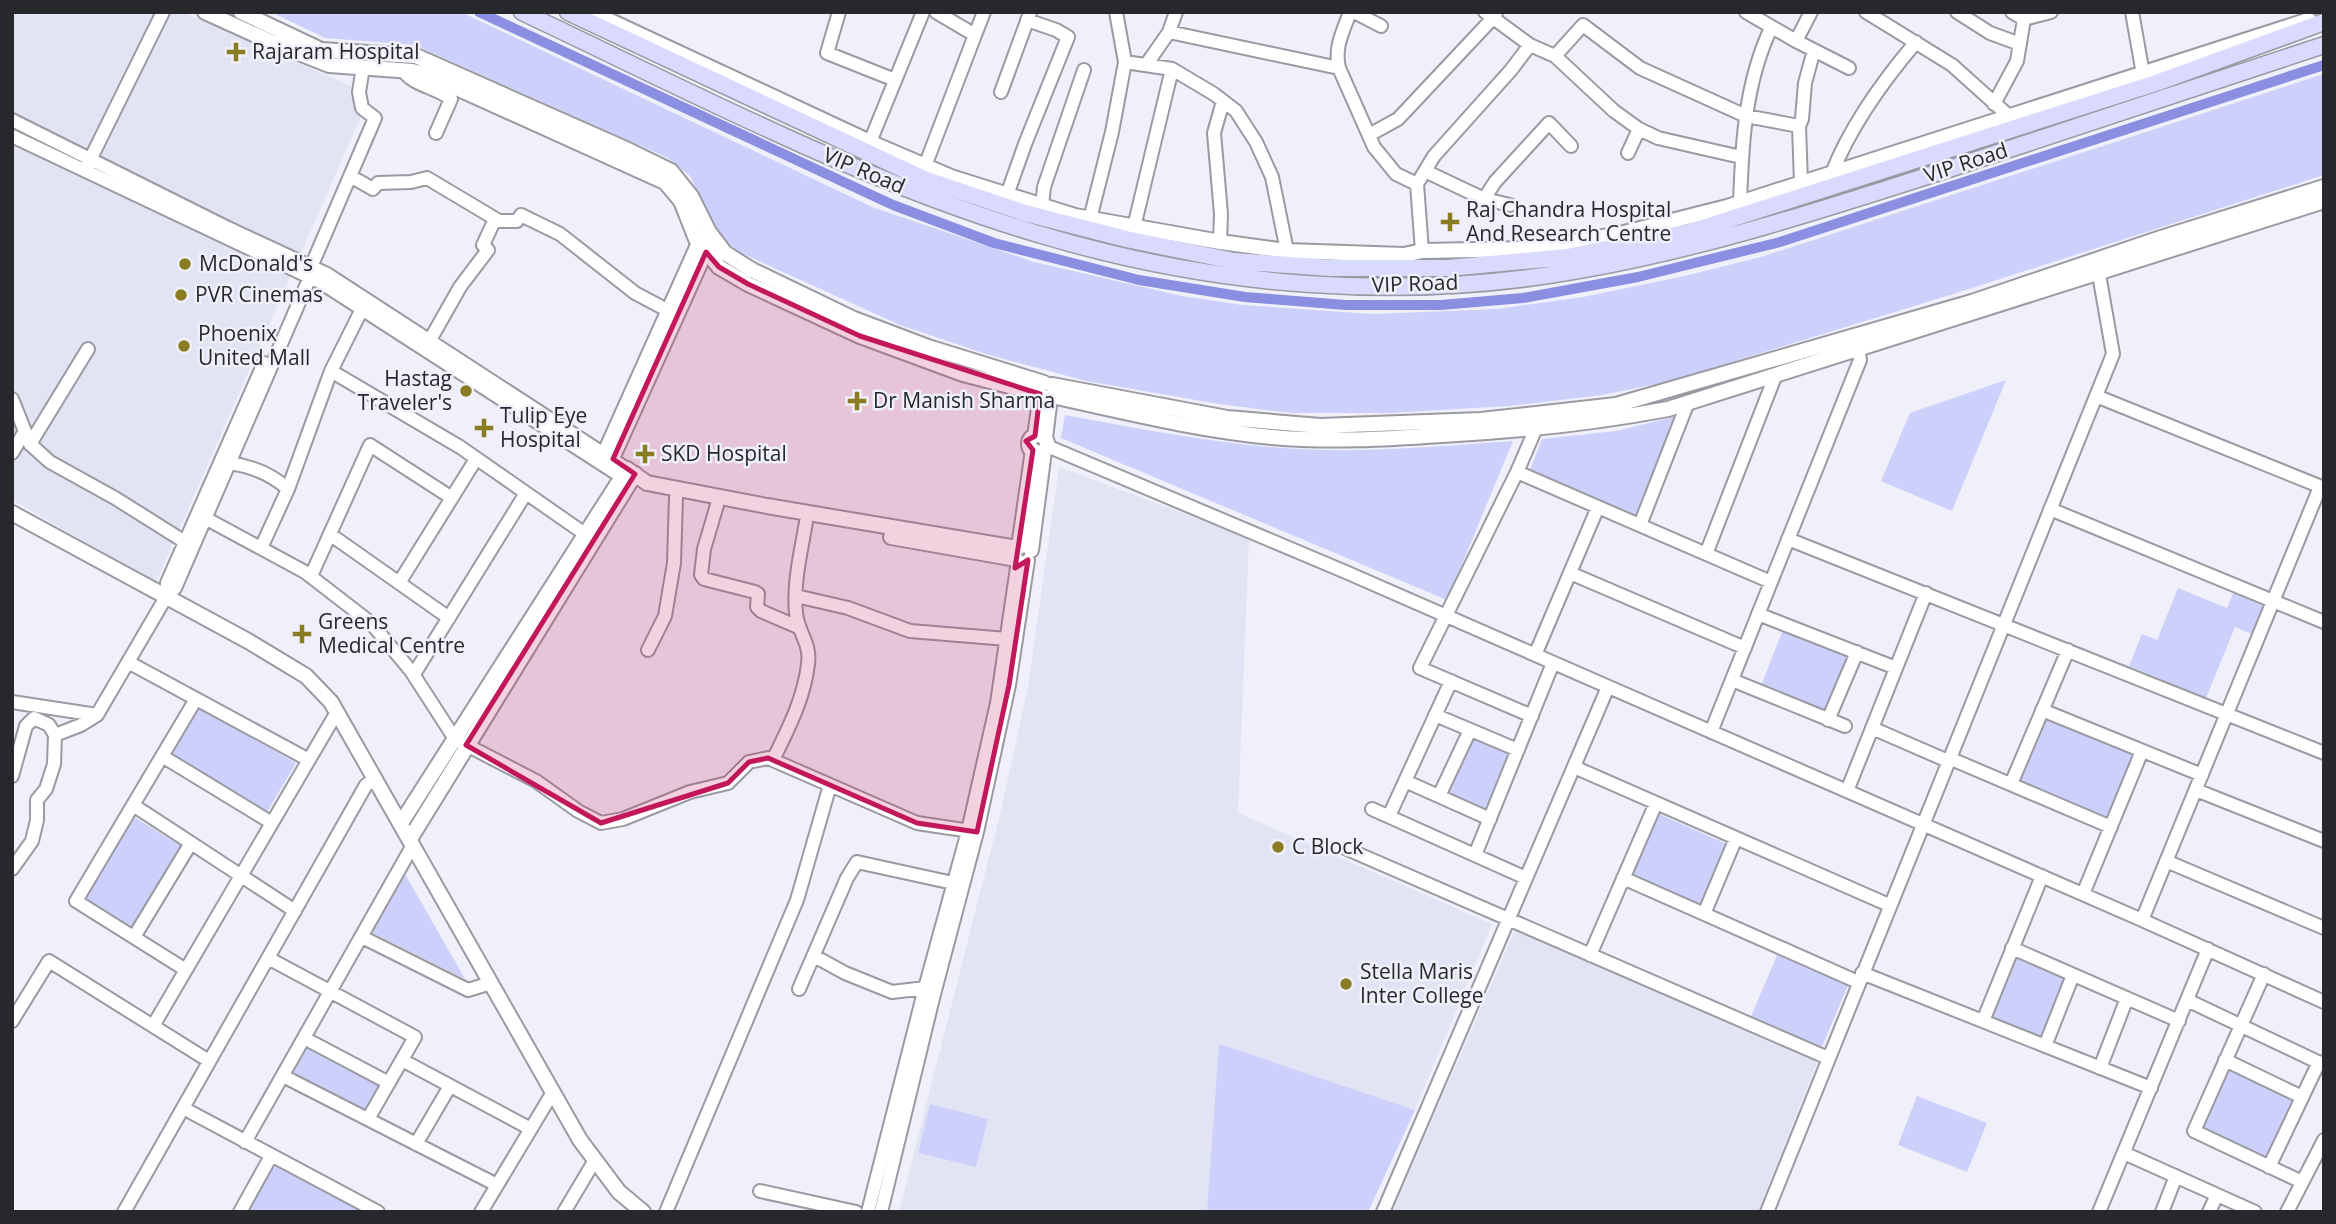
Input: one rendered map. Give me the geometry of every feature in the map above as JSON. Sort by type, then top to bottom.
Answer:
[{"type":"main road","name":"VIP Road","points":[[522,12],[833,159],[932,200],[1049,238],[1178,268],[1291,284],[1391,287],[1497,282],[1577,271],[1662,254],[1760,229],[2123,113],[2324,44]]},
{"type":"main road","name":"VIP Road","points":[[568,12],[924,179],[1025,213],[1126,239],[1234,261],[1330,268],[1448,268],[1567,257],[1690,232],[2156,83],[2324,22]]},
{"type":"street","points":[[88,164],[163,12]]},
{"type":"street","points":[[205,12],[329,65],[394,65],[416,56],[671,171],[691,196],[709,232],[725,253],[752,270],[854,319],[1047,392],[1227,418],[1320,426],[1481,420],[1616,405],[2324,201]]},
{"type":"street","points":[[241,12],[321,50],[428,75],[665,182],[681,201],[702,247],[719,267],[748,284],[860,336],[963,374],[1174,422],[1270,437],[1350,441],[1536,428],[1601,422],[1668,409],[1858,348],[2324,187]]},
{"type":"street","name":"VIP Road","points":[[591,12],[614,17],[870,142],[925,166],[1042,206],[1090,219],[1220,242],[1287,251],[1404,255],[1422,251],[1528,249],[1616,235],[1740,203],[2143,74],[2300,17],[2324,15]]},
{"type":"street","points":[[839,12],[827,52],[895,80]]},
{"type":"street","points":[[870,142],[923,12]]},
{"type":"street","points":[[936,12],[975,35]]},
{"type":"street","points":[[925,166],[985,12]]},
{"type":"street","points":[[1090,219],[1112,132],[1125,62],[1116,12]]},
{"type":"street","points":[[1146,65],[1169,32],[1175,12]]},
{"type":"street","points":[[1381,26],[1352,12],[1337,45],[1336,56],[1374,147],[1396,174],[1417,184]]},
{"type":"street","points":[[1746,12],[1771,28],[1849,68]]},
{"type":"street","points":[[1796,41],[1811,12]]},
{"type":"street","points":[[1866,12],[1952,65],[2010,117]]},
{"type":"street","points":[[1957,12],[1990,33],[2020,44]]},
{"type":"street","points":[[1994,104],[2017,61],[2020,44],[2018,16],[2051,12]]},
{"type":"street","points":[[2132,12],[2143,74]]},
{"type":"street","points":[[1369,135],[1398,119],[1491,14],[1530,45],[1555,56],[1614,111],[1639,129],[1658,138],[1741,157]]},
{"type":"street","points":[[1001,92],[1029,16],[1068,37],[1007,195]]},
{"type":"street","points":[[1555,56],[1584,19],[1640,68],[1746,116],[1799,126]]},
{"type":"street","points":[[1740,203],[1741,157],[1751,83],[1758,55],[1771,28]]},
{"type":"street","points":[[1169,32],[1339,68]]},
{"type":"street","points":[[1832,173],[1838,157],[1881,84],[1916,43]]},
{"type":"street","points":[[1422,251],[1417,184],[1434,156],[1530,45]]},
{"type":"street","points":[[1801,183],[1799,126],[1805,83],[1814,50]]},
{"type":"street","points":[[1125,62],[1171,69],[1236,111],[1256,142],[1272,177],[1287,251]]},
{"type":"street","points":[[394,65],[408,77],[442,92],[451,99],[436,133]]},
{"type":"street","points":[[55,735],[81,725],[97,715],[166,597],[175,588],[375,118],[362,108],[359,92],[363,67]]},
{"type":"street","points":[[1133,227],[1171,69]]},
{"type":"street","points":[[1042,206],[1044,187],[1084,70]]},
{"type":"street","points":[[1220,242],[1222,214],[1214,133],[1223,101]]},
{"type":"street","points":[[12,120],[88,164]]},
{"type":"street","points":[[1484,199],[1495,182],[1549,122],[1571,146]]},
{"type":"street","points":[[1628,153],[1639,129]]},
{"type":"street","points":[[12,136],[88,164],[228,228],[308,273],[617,468],[647,483],[1021,554]]},
{"type":"street","points":[[1425,171],[1484,199],[1510,205]]},
{"type":"street","points":[[350,176],[373,189],[378,183],[411,182],[427,178],[495,219],[517,221],[521,215],[560,234],[635,293],[667,310]]},
{"type":"street","points":[[430,340],[460,287],[488,250],[483,245],[495,219]]},
{"type":"street","points":[[654,354],[709,232]]},
{"type":"street","points":[[401,823],[461,742],[585,534],[617,468],[667,310],[702,247]]},
{"type":"street","points":[[1767,1212],[2113,354],[2098,266]]},
{"type":"street","points":[[308,273],[327,274],[430,340],[617,468],[643,491],[806,522],[1021,554]]},
{"type":"street","points":[[166,597],[167,583],[308,273]]},
{"type":"street","points":[[261,548],[288,489],[331,371],[362,309]]},
{"type":"street","points":[[1711,732],[1860,360],[1858,348]]},
{"type":"street","points":[[30,444],[88,349]]},
{"type":"street","points":[[331,371],[476,459],[585,534]]},
{"type":"street","points":[[1706,554],[1776,374]]},
{"type":"street","points":[[868,1212],[953,883],[972,831],[997,703],[1041,444],[1047,392]]},
{"type":"street","points":[[2096,396],[2322,488],[2142,920]]},
{"type":"street","points":[[12,399],[30,444],[50,462],[115,498],[185,542]]},
{"type":"street","points":[[1640,525],[1688,402]]},
{"type":"street","points":[[1532,716],[1420,668],[1536,428]]},
{"type":"street","points":[[12,453],[25,431]]},
{"type":"street","points":[[1041,444],[1535,655],[2324,1002]]},
{"type":"street","points":[[311,576],[370,445],[452,498]]},
{"type":"street","points":[[399,583],[476,459]]},
{"type":"street","points":[[229,463],[248,465],[277,479],[288,489]]},
{"type":"street","points":[[245,1142],[362,937],[461,742],[617,468]]},
{"type":"street","points":[[1517,472],[1771,582]]},
{"type":"street","points":[[414,674],[526,493]]},
{"type":"street","points":[[648,650],[665,615],[674,562],[676,497]]},
{"type":"street","points":[[717,505],[704,549],[701,575],[704,579],[755,592],[758,594],[757,607],[761,611],[798,627]]},
{"type":"street","points":[[1535,655],[1598,507]]},
{"type":"street","points":[[2050,509],[2324,622]]},
{"type":"street","points":[[12,513],[248,641],[306,676],[331,702],[580,1140],[619,1192],[643,1212]]},
{"type":"street","points":[[205,518],[311,576],[371,623],[414,674],[461,742],[536,781],[578,811],[601,823],[623,820],[690,792],[728,783],[749,762],[768,758],[917,823],[972,831]]},
{"type":"street","points":[[773,760],[800,705],[809,662],[807,641],[798,627],[796,596],[806,522]]},
{"type":"street","points":[[331,535],[449,618]]},
{"type":"street","points":[[1788,539],[2324,753]]},
{"type":"street","points":[[881,1212],[1009,685],[1021,554]]},
{"type":"street","points":[[1570,573],[1745,648]]},
{"type":"street","points":[[1847,791],[1926,593]]},
{"type":"street","points":[[796,596],[848,608],[910,631],[1007,639]]},
{"type":"street","points":[[1758,614],[1896,668]]},
{"type":"street","points":[[2011,785],[2068,650]]},
{"type":"street","points":[[1828,720],[1857,652]]},
{"type":"street","points":[[128,662],[309,760]]},
{"type":"street","points":[[1475,855],[1553,663]]},
{"type":"street","points":[[1732,680],[1844,726]]},
{"type":"street","points":[[1389,816],[1451,681]]},
{"type":"street","points":[[1383,1212],[1608,687]]},
{"type":"street","points":[[186,970],[76,901],[196,699]]},
{"type":"street","points":[[12,702],[97,715]]},
{"type":"street","points":[[2042,710],[2202,775]]},
{"type":"street","points":[[153,1026],[337,712]]},
{"type":"street","points":[[1435,715],[1518,750]]},
{"type":"street","points":[[12,776],[26,726],[34,718],[49,725],[55,735],[54,764],[46,789],[37,800],[37,820],[32,841],[12,869]]},
{"type":"street","points":[[1872,728],[2111,827]]},
{"type":"street","points":[[1439,796],[1470,730]]},
{"type":"street","points":[[2083,894],[2142,751]]},
{"type":"street","points":[[162,756],[272,823]]},
{"type":"street","points":[[1574,767],[1889,905]]},
{"type":"street","points":[[124,1212],[366,785],[376,779]]},
{"type":"street","points":[[1405,781],[1490,819]]},
{"type":"street","points":[[666,1212],[797,900],[831,785]]},
{"type":"street","points":[[2196,790],[2324,841]]},
{"type":"street","points":[[1590,956],[1656,803]]},
{"type":"street","points":[[133,805],[295,911]]},
{"type":"street","points":[[1372,809],[1527,878]]},
{"type":"street","points":[[1704,914],[1736,838]]},
{"type":"street","points":[[134,937],[191,843]]},
{"type":"street","points":[[1347,849],[1828,1058]]},
{"type":"street","points":[[2166,861],[2324,928]]},
{"type":"street","points":[[799,989],[846,878],[857,862],[953,883]]},
{"type":"street","points":[[1983,1021],[2042,876]]},
{"type":"street","points":[[1623,878],[1860,978],[1983,1021],[2151,1088]]},
{"type":"street","points":[[362,937],[468,990],[491,984]]},
{"type":"street","points":[[2012,948],[2179,1021]]},
{"type":"street","points":[[2099,1212],[2208,949]]},
{"type":"street","points":[[814,956],[845,973],[892,992],[925,988]]},
{"type":"street","points":[[268,958],[415,1037],[368,1119]]},
{"type":"street","points":[[12,1021],[49,961],[209,1061]]},
{"type":"street","points":[[2264,974],[2194,1131],[2302,1182]]},
{"type":"street","points":[[2045,1046],[2073,975]]},
{"type":"street","points":[[2100,1068],[2127,999]]},
{"type":"street","points":[[2188,1000],[2321,1063],[2269,1167]]},
{"type":"street","points":[[304,1038],[389,1083]]},
{"type":"street","points":[[402,1060],[531,1129]]},
{"type":"street","points":[[2225,1060],[2302,1097]]},
{"type":"street","points":[[283,1076],[497,1185]]},
{"type":"street","points":[[416,1144],[450,1086]]},
{"type":"street","points":[[481,1212],[552,1092]]},
{"type":"street","points":[[183,1108],[378,1212]]},
{"type":"street","points":[[2287,1212],[2324,1140]]},
{"type":"street","points":[[2124,1153],[2255,1212]]},
{"type":"street","points":[[240,1212],[271,1156]]},
{"type":"street","points":[[564,1212],[595,1160]]},
{"type":"street","points":[[2162,1212],[2176,1176]]},
{"type":"street","points":[[760,1191],[856,1212]]},
{"type":"street","points":[[2209,1212],[2217,1195]]},
{"type":"highlighted area","points":[[706,252],[719,267],[748,284],[860,336],[1040,394],[1035,436],[1026,441],[1033,450],[1015,568],[1028,560],[1009,685],[977,832],[917,823],[768,758],[749,762],[728,783],[601,823],[466,745],[635,474],[613,459]]},
{"type":"shaded area","points":[[12,12],[183,12],[353,87],[367,103],[156,582],[12,500]]},
{"type":"shaded area","points":[[271,12],[461,12],[872,207],[1034,262],[1182,296],[1242,305],[1372,314],[1497,309],[1583,297],[1685,276],[1761,257],[2324,74],[2324,175],[1670,381],[1603,395],[1509,406],[1390,413],[1291,413],[1219,404],[1086,381],[986,354],[900,325],[739,252],[718,236],[690,176],[668,158],[415,45],[325,38]]},
{"type":"shaded area","points":[[2006,380],[1952,511],[1881,481],[1910,413]]},
{"type":"shaded area","points":[[1065,415],[1210,440],[1298,449],[1379,450],[1513,441],[1447,600],[1061,438]]},
{"type":"shaded area","points":[[1674,417],[1636,518],[1529,472],[1542,439],[1616,431]]},
{"type":"shaded area","points":[[1059,467],[1249,538],[1238,813],[1492,924],[1415,1110],[1220,1045],[1207,1212],[899,1212],[1001,810],[1028,687]]},
{"type":"shaded area","points":[[2178,588],[2227,608],[2234,591],[2266,604],[2254,635],[2235,627],[2206,698],[2129,666],[2142,634],[2157,640]]},
{"type":"shaded area","points":[[1783,630],[1848,655],[1825,712],[1760,688]]},
{"type":"shaded area","points":[[198,707],[296,763],[267,812],[169,756]]},
{"type":"shaded area","points":[[2046,718],[2133,754],[2106,819],[2019,783]]},
{"type":"shaded area","points":[[1471,738],[1511,755],[1488,810],[1447,793]]},
{"type":"shaded area","points":[[1659,814],[1727,844],[1699,905],[1632,875]]},
{"type":"shaded area","points":[[134,817],[181,846],[132,927],[85,898]]},
{"type":"shaded area","points":[[404,872],[465,979],[369,931]]},
{"type":"shaded area","points":[[1515,930],[1818,1060],[1758,1212],[1392,1212]]},
{"type":"shaded area","points":[[1778,953],[1849,983],[1821,1049],[1750,1019]]},
{"type":"shaded area","points":[[2016,957],[2065,977],[2040,1038],[1991,1018]]},
{"type":"shaded area","points":[[1219,1044],[1415,1110],[1368,1212],[1207,1212]]},
{"type":"shaded area","points":[[303,1045],[381,1084],[366,1112],[289,1073]]},
{"type":"shaded area","points":[[2231,1068],[2294,1099],[2266,1158],[2202,1128]]},
{"type":"shaded area","points":[[1917,1096],[1987,1123],[1967,1172],[1898,1145]]},
{"type":"shaded area","points":[[930,1104],[988,1119],[976,1167],[918,1153]]},
{"type":"shaded area","points":[[274,1164],[366,1212],[247,1212]]},
{"type":"waterway","points":[[479,12],[893,205],[994,243],[1139,280],[1245,297],[1346,305],[1441,305],[1523,298],[1638,277],[1780,242],[2324,65]]},
{"type":"place","name":"Rajaram Hospital","points":[[236,52]]},
{"type":"place","name":"Raj Chandra Hospital And Research Centre","points":[[1450,222]]},
{"type":"place","name":"McDonald's","points":[[185,264]]},
{"type":"place","name":"PVR Cinemas","points":[[181,295]]},
{"type":"place","name":"Phoenix United Mall","points":[[184,346]]},
{"type":"place","name":"Hastag Traveler's","points":[[466,391]]},
{"type":"place","name":"Dr Manish Sharma","points":[[857,401]]},
{"type":"place","name":"Tulip Eye Hospital","points":[[484,428]]},
{"type":"place","name":"SKD Hospital","points":[[645,454]]},
{"type":"place","name":"Greens Medical Centre","points":[[302,634]]},
{"type":"place","name":"C Block","points":[[1278,847]]},
{"type":"place","name":"Stella Maris Inter College","points":[[1346,984]]}]
